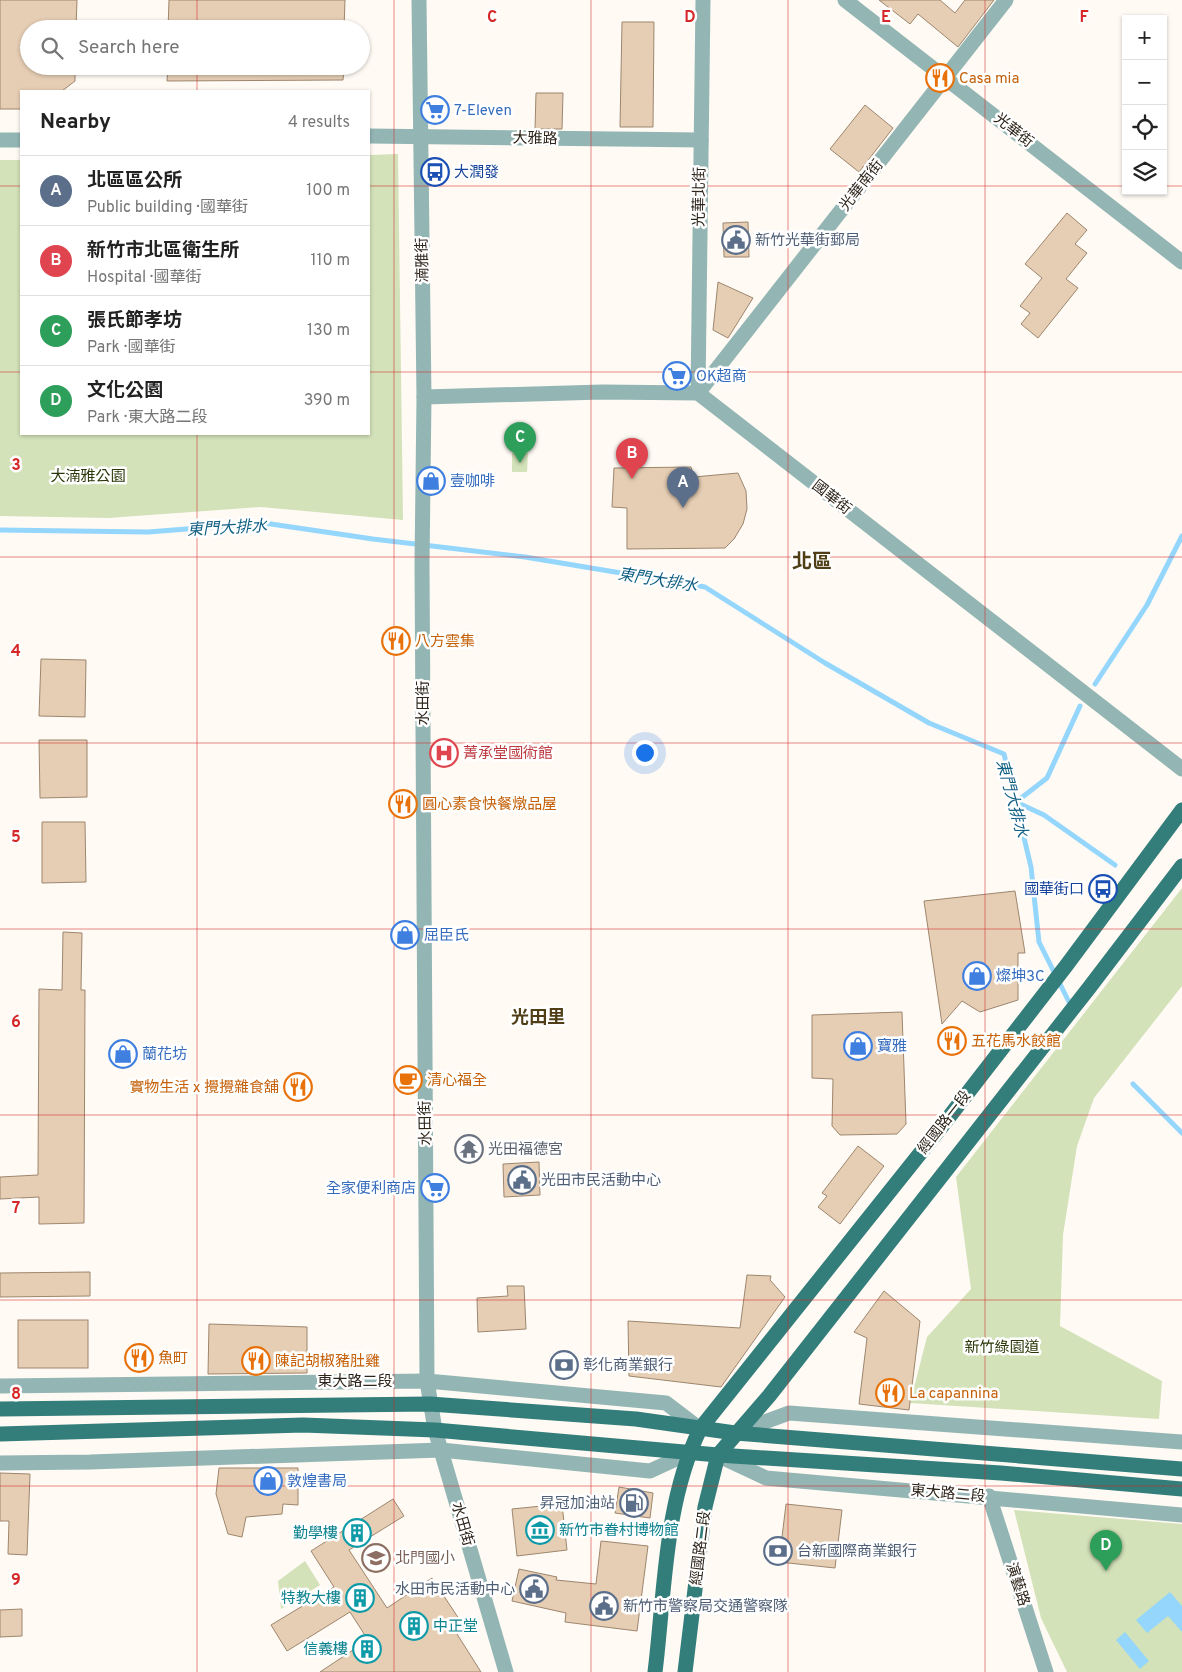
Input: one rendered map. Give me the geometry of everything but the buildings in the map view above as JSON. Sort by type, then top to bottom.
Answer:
[{"type":"main road","name":"經國路一段","points":[[700,1430],[1066,966],[1182,810]]},
{"type":"main road","name":"經國路一段","points":[[718,1455],[768,1396],[1090,988],[1182,866]]},
{"type":"main road","name":"東大路二段","points":[[0,1409],[430,1404],[636,1419],[700,1430],[1182,1469]]},
{"type":"main road","name":"東大路二段","points":[[0,1434],[302,1425],[435,1430],[689,1453],[1001,1473],[1182,1489]]},
{"type":"main road","name":"經國路二段","points":[[655,1672],[674,1502],[689,1453],[700,1430]]},
{"type":"main road","name":"經國路二段","points":[[685,1672],[705,1507],[718,1455]]},
{"type":"street","name":"湳雅街","points":[[419,0],[419,136],[424,397],[422,520]]},
{"type":"street","name":"光華北街","points":[[698,393],[702,0]]},
{"type":"street","name":"光華街","points":[[845,0],[1182,262]]},
{"type":"street","name":"光華南街","points":[[698,393],[1006,0]]},
{"type":"street","name":"大雅路","points":[[370,136],[701,140]]},
{"type":"street","points":[[0,140],[20,140]]},
{"type":"street","points":[[424,397],[602,392],[698,393]]},
{"type":"street","name":"國華街","points":[[698,393],[1182,769]]},
{"type":"street","name":"水田街","points":[[422,520],[427,1381],[435,1430],[506,1672]]},
{"type":"street","name":"東大路二段","points":[[0,1386],[427,1381],[666,1403],[700,1430]]},
{"type":"street","name":"東大路二段","points":[[735,1433],[790,1413],[1182,1442]]},
{"type":"street","name":"東大路二段","points":[[0,1462],[90,1462],[441,1450],[650,1471],[689,1453]]},
{"type":"street","name":"東大路二段","points":[[718,1455],[766,1478],[1182,1514]]},
{"type":"street","name":"演藝路","points":[[989,1496],[1046,1672]]},
{"type":"green space","name":"大湳雅公園","points":[[398,154],[403,520],[261,507],[108,518],[0,516],[0,160],[20,160],[20,435],[370,435],[370,155]]},
{"type":"green space","points":[[512,453],[528,453],[527,472],[512,472]]},
{"type":"green space","name":"新竹綠園道","points":[[1182,888],[1182,986],[1094,1098],[1077,1146],[1063,1235],[1060,1326],[1162,1381],[1159,1419],[910,1403],[927,1337],[971,1289],[956,1177]]},
{"type":"green space","points":[[1014,1510],[1182,1524],[1182,1672],[1067,1672],[1041,1618]]},
{"type":"green space","points":[[305,1561],[320,1585],[281,1609],[278,1581]]},
{"type":"water","points":[[1170,1592],[1182,1606],[1182,1632],[1168,1616],[1147,1633],[1136,1620]]},
{"type":"water","points":[[1125,1632],[1149,1661],[1140,1669],[1116,1640]]},
{"type":"waterway","name":"東門大排水","points":[[0,530],[148,532],[264,523],[373,539],[525,557],[705,587],[825,663],[929,723],[1004,754],[1031,867],[1039,942],[1071,1006]]},
{"type":"waterway","points":[[1095,684],[1147,605],[1182,536]]},
{"type":"waterway","name":"東門大排水","points":[[1080,706],[1047,778],[1016,802],[1044,815],[1115,865]]},
{"type":"waterway","name":"東門大排水","points":[[1133,1084],[1182,1133]]},
{"type":"place","name":"Casa mia","points":[[940,78]]},
{"type":"place","name":"7-Eleven","points":[[435,110]]},
{"type":"place","name":"大潤發","points":[[435,172]]},
{"type":"place","name":"新竹光華街郵局","points":[[736,240]]},
{"type":"place","name":"OK超商","points":[[677,376]]},
{"type":"place","name":"張氏節孝坊","points":[[520,463]]},
{"type":"place","name":"新竹市北區衛生所","points":[[632,479]]},
{"type":"place","name":"壹咖啡","points":[[431,481]]},
{"type":"place","name":"北區區公所","points":[[683,508]]},
{"type":"place","name":"八方雲集","points":[[396,641]]},
{"type":"place","name":"菁承堂國術館","points":[[444,753]]},
{"type":"place","name":"圓心素食快餐燉品屋","points":[[403,804]]},
{"type":"place","name":"國華街口","points":[[1103,889]]},
{"type":"place","name":"屈臣氏","points":[[405,935]]},
{"type":"place","name":"燦坤3C","points":[[977,976]]},
{"type":"place","name":"五花馬水餃館","points":[[952,1041]]},
{"type":"place","name":"寶雅","points":[[858,1046]]},
{"type":"place","name":"蘭花坊","points":[[123,1054]]},
{"type":"place","name":"清心福全","points":[[408,1080]]},
{"type":"place","name":"實物生活 x 攪攪雜食舖","points":[[298,1087]]},
{"type":"place","name":"光田福德宮","points":[[469,1149]]},
{"type":"place","name":"光田市民活動中心","points":[[522,1180]]},
{"type":"place","name":"全家便利商店","points":[[435,1188]]},
{"type":"place","name":"魚町","points":[[139,1358]]},
{"type":"place","name":"陳記胡椒豬肚雞","points":[[256,1361]]},
{"type":"place","name":"彰化商業銀行","points":[[564,1365]]},
{"type":"place","name":"La capannina","points":[[890,1393]]},
{"type":"place","name":"敦煌書局","points":[[268,1481]]},
{"type":"place","name":"昇冠加油站","points":[[634,1503]]},
{"type":"place","name":"新竹市眷村博物館","points":[[540,1530]]},
{"type":"place","name":"勤學樓","points":[[357,1533]]},
{"type":"place","name":"台新國際商業銀行","points":[[778,1551]]},
{"type":"place","name":"北門國小","points":[[376,1558]]},
{"type":"place","name":"文化公園","points":[[1106,1571]]},
{"type":"place","name":"水田市民活動中心","points":[[534,1589]]},
{"type":"place","name":"特教大樓","points":[[360,1598]]},
{"type":"place","name":"新竹市警察局交通警察隊","points":[[604,1606]]},
{"type":"place","name":"中正堂","points":[[414,1626]]},
{"type":"place","name":"信義樓","points":[[367,1649]]},
{"type":"district","name":"北區","points":[[812,561]]},
{"type":"district","name":"光田里","points":[[538,1017]]}]
